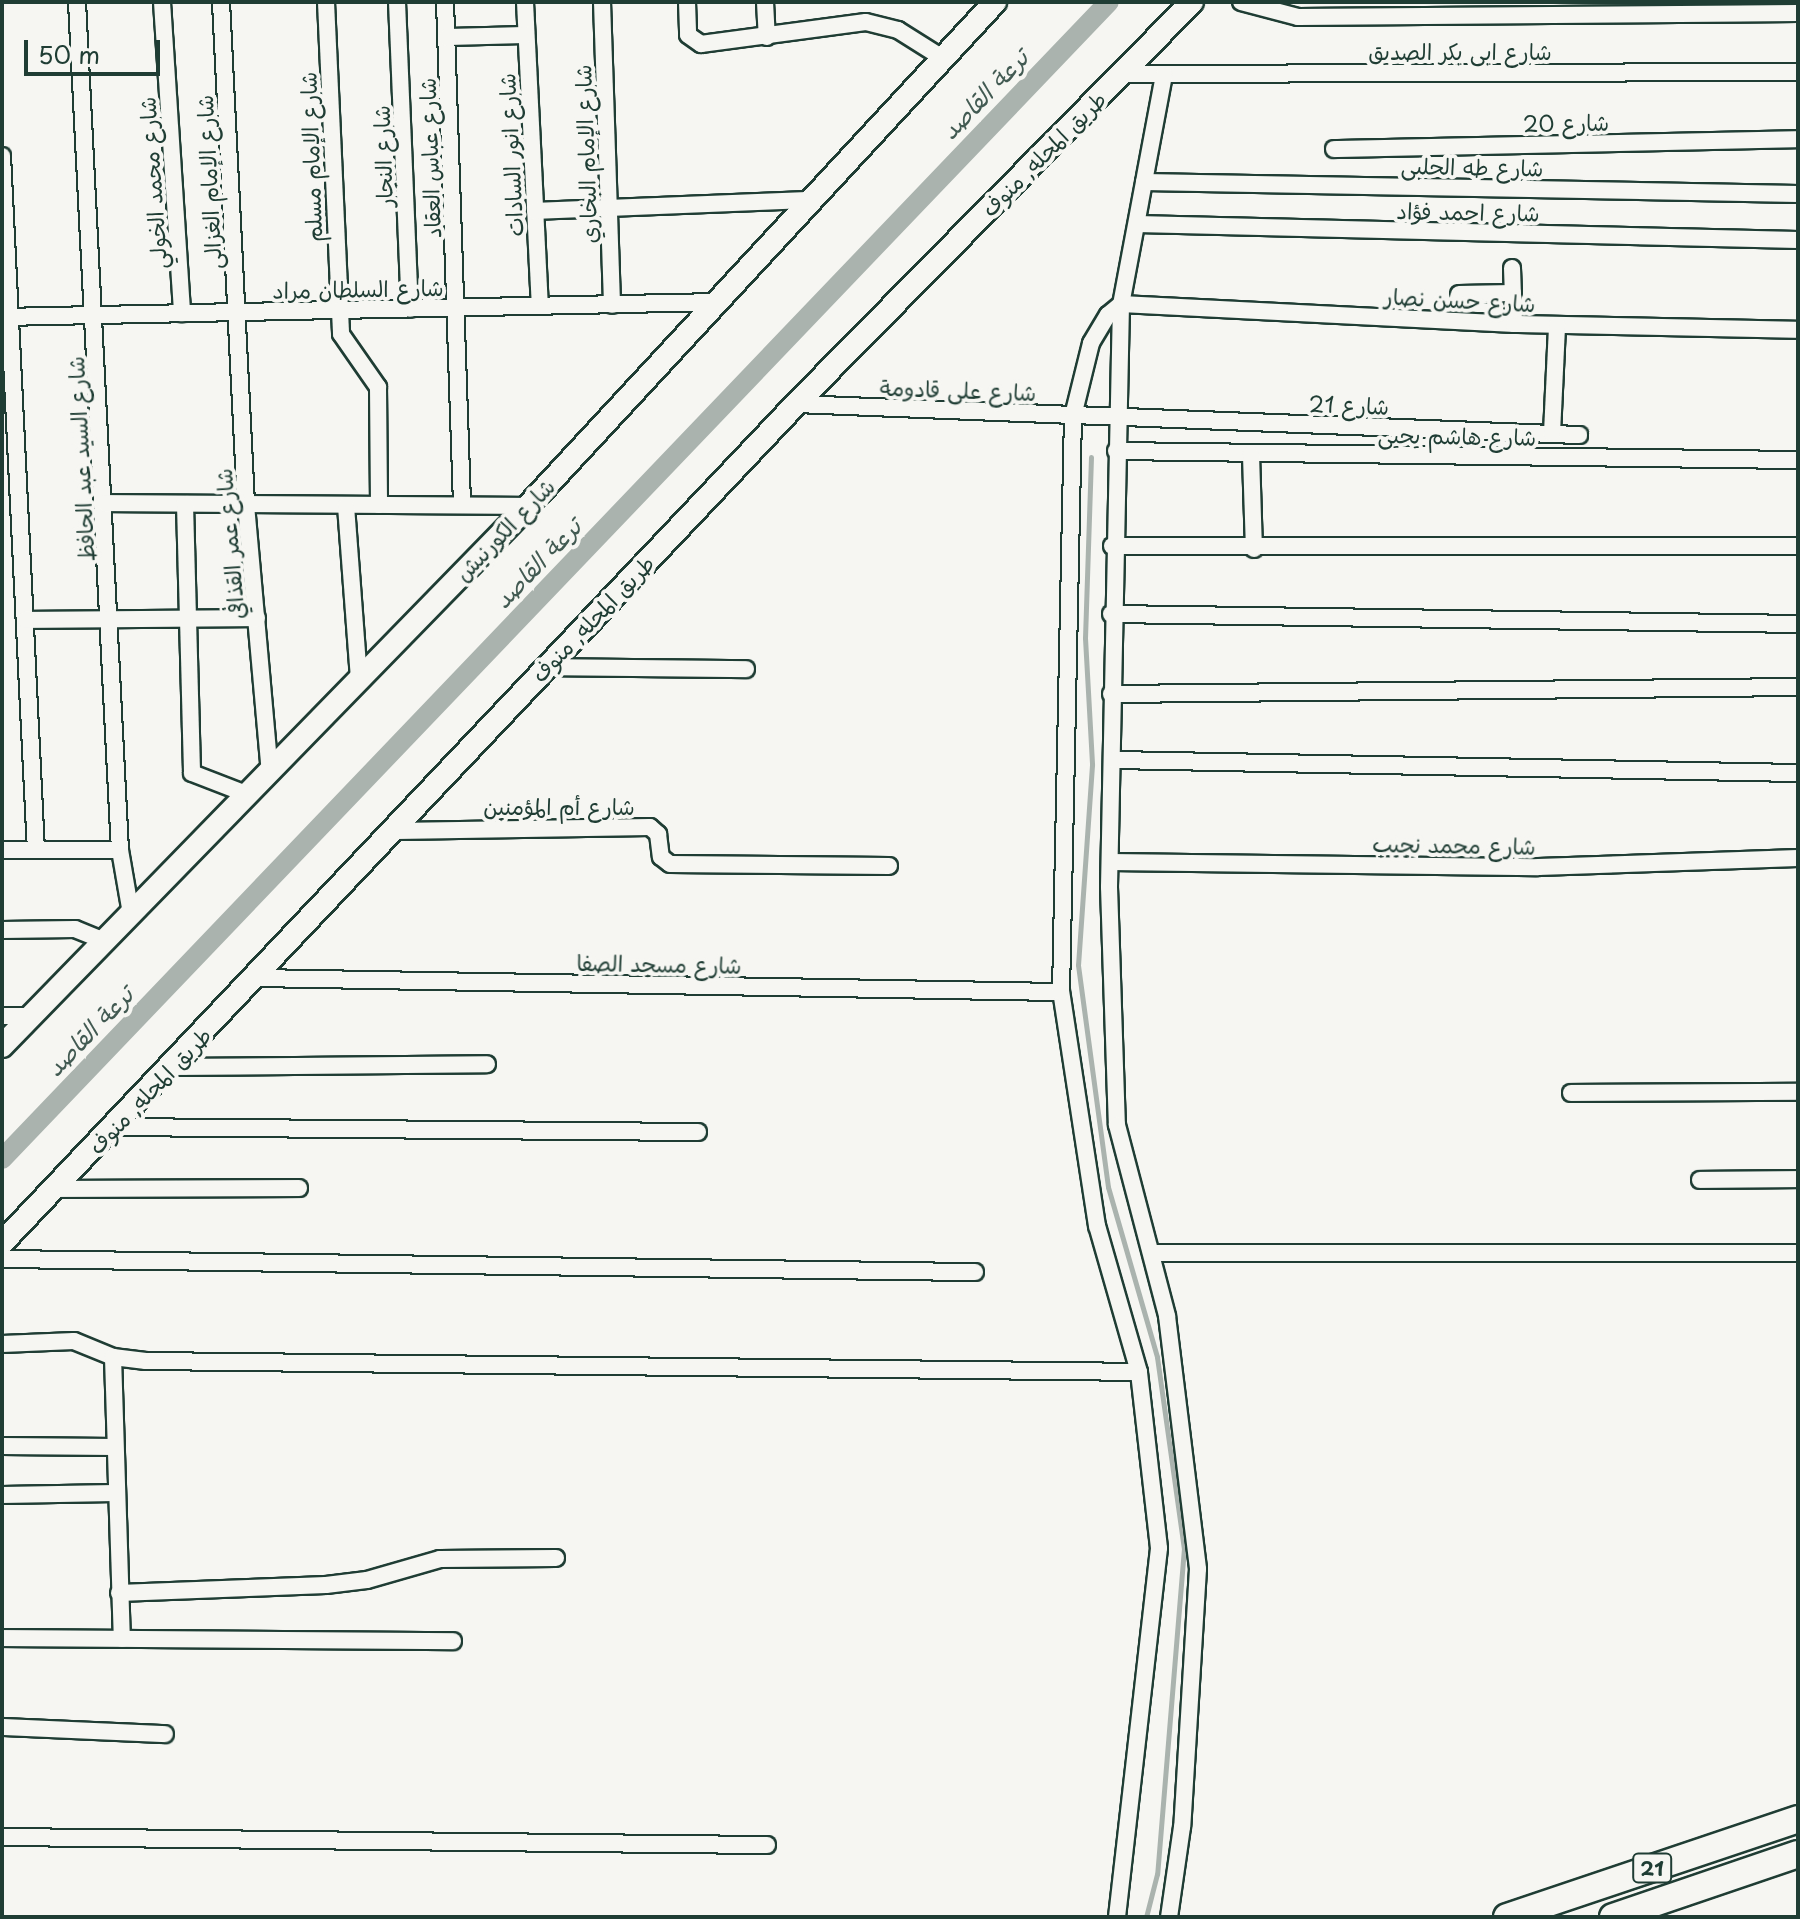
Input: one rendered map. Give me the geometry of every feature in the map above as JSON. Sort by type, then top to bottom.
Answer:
[{"type":"highway","name":"21","points":[[1507,1917],[1798,1819]]},
{"type":"highway","name":"21","points":[[1613,1917],[1798,1854]]},
{"type":"main road","name":"شارع الكورنيش","points":[[2,1046],[528,506],[995,2]]},
{"type":"main road","name":"طريق المحله, منوف","points":[[2,1243],[396,831],[544,667],[796,404],[1192,2]]},
{"type":"street","name":"شارع السيد عبد الحافظ","points":[[77,2],[105,503],[120,850],[131,914]]},
{"type":"street","name":"شارع محمد الخولي","points":[[162,2],[182,313]]},
{"type":"street","name":"شارع الإمام الغزالى","points":[[221,2],[236,312]]},
{"type":"street","name":"شارع الإمام مسلم","points":[[326,2],[342,341],[378,387],[379,505]]},
{"type":"street","name":"شارع النجار","points":[[397,2],[410,309]]},
{"type":"street","name":"شارع عباس العقاد","points":[[445,2],[462,505]]},
{"type":"street","name":"شارع انور السادات","points":[[525,2],[540,306]]},
{"type":"street","name":"شارع الإمام البخاري","points":[[602,2],[612,305]]},
{"type":"street","points":[[687,2],[688,35],[701,44],[866,22],[898,30],[944,59]]},
{"type":"street","points":[[765,2],[767,37]]},
{"type":"street","points":[[1241,2],[1298,17],[1798,13]]},
{"type":"street","points":[[447,37],[526,35]]},
{"type":"street","name":"شارع ابى بكر الصديق","points":[[1122,74],[1798,72]]},
{"type":"street","points":[[1164,75],[1121,304],[1112,546],[1114,760],[1110,862],[1111,1065],[1117,1125],[1154,1253],[1177,1380],[1198,1569],[1188,1752],[1169,1917]]},
{"type":"street","name":"شارع 20","points":[[1334,149],[1798,139]]},
{"type":"street","points":[[2,156],[7,317],[26,620],[36,850]]},
{"type":"street","name":"شارع طه الحلبى","points":[[1144,182],[1798,194]]},
{"type":"street","points":[[535,211],[812,200]]},
{"type":"street","name":"شارع احمد فؤاد","points":[[1137,224],[1798,240]]},
{"type":"street","points":[[1512,268],[1514,324]]},
{"type":"street","points":[[1459,294],[1513,293]]},
{"type":"street","name":"شارع السلطان مراد","points":[[7,317],[716,302]]},
{"type":"street","points":[[1117,1917],[1160,1565],[1139,1372],[1097,1226],[1061,992],[1073,416],[1091,343],[1121,304]]},
{"type":"street","name":"شارع حسن نصار","points":[[1121,304],[1514,324],[1798,330]]},
{"type":"street","name":"شارع عمر القذافي","points":[[236,312],[246,505],[270,773]]},
{"type":"street","points":[[1552,433],[1557,325]]},
{"type":"street","name":"شارع على قادومة","points":[[796,404],[1118,417]]},
{"type":"street","name":"شارع 21","points":[[1118,417],[1579,435]]},
{"type":"street","name":"شارع هاشم يحيى","points":[[1116,451],[1798,460]]},
{"type":"street","points":[[1251,455],[1254,549]]},
{"type":"street","points":[[105,503],[528,506]]},
{"type":"street","points":[[185,504],[192,773],[249,795]]},
{"type":"street","points":[[346,506],[359,680]]},
{"type":"street","points":[[1112,546],[1254,549],[1798,546]]},
{"type":"street","points":[[1111,614],[1798,624]]},
{"type":"street","points":[[26,620],[257,618]]},
{"type":"street","points":[[544,667],[746,669]]},
{"type":"street","points":[[1111,694],[1798,687]]},
{"type":"street","points":[[1114,760],[1798,773]]},
{"type":"street","name":"شارع أم المؤمنين","points":[[396,831],[650,827],[658,834],[661,857],[670,864],[889,866]]},
{"type":"street","points":[[2,850],[120,850]]},
{"type":"street","name":"شارع محمد نجيب","points":[[1110,862],[1538,867],[1798,858]]},
{"type":"street","points":[[2,930],[75,929],[104,941]]},
{"type":"street","name":"شارع مسجد الصفا","points":[[256,978],[1061,992]]},
{"type":"street","points":[[2,1016],[32,1016]]},
{"type":"street","points":[[171,1067],[487,1064]]},
{"type":"street","points":[[1571,1093],[1798,1092]]},
{"type":"street","points":[[113,1127],[698,1132]]},
{"type":"street","points":[[1700,1180],[1798,1179]]},
{"type":"street","points":[[55,1189],[299,1188]]},
{"type":"street","points":[[1154,1253],[1798,1253]]},
{"type":"street","points":[[2,1259],[975,1272]]},
{"type":"street","points":[[2,1344],[74,1341],[113,1357],[146,1361],[1139,1372]]},
{"type":"street","points":[[113,1357],[122,1639]]},
{"type":"street","points":[[2,1446],[114,1447]]},
{"type":"street","points":[[2,1495],[115,1493]]},
{"type":"street","points":[[119,1593],[326,1585],[367,1580],[440,1559],[556,1558]]},
{"type":"street","points":[[2,1638],[453,1641]]},
{"type":"street","points":[[2,1727],[165,1734]]},
{"type":"street","points":[[2,1837],[767,1845]]},
{"type":"waterway","name":"ترعة القاصد","points":[[2,1159],[1109,2]]},
{"type":"waterway","points":[[1091,457],[1085,638],[1092,765],[1078,965],[1108,1187],[1157,1357],[1184,1548],[1157,1874],[1146,1917]]}]
